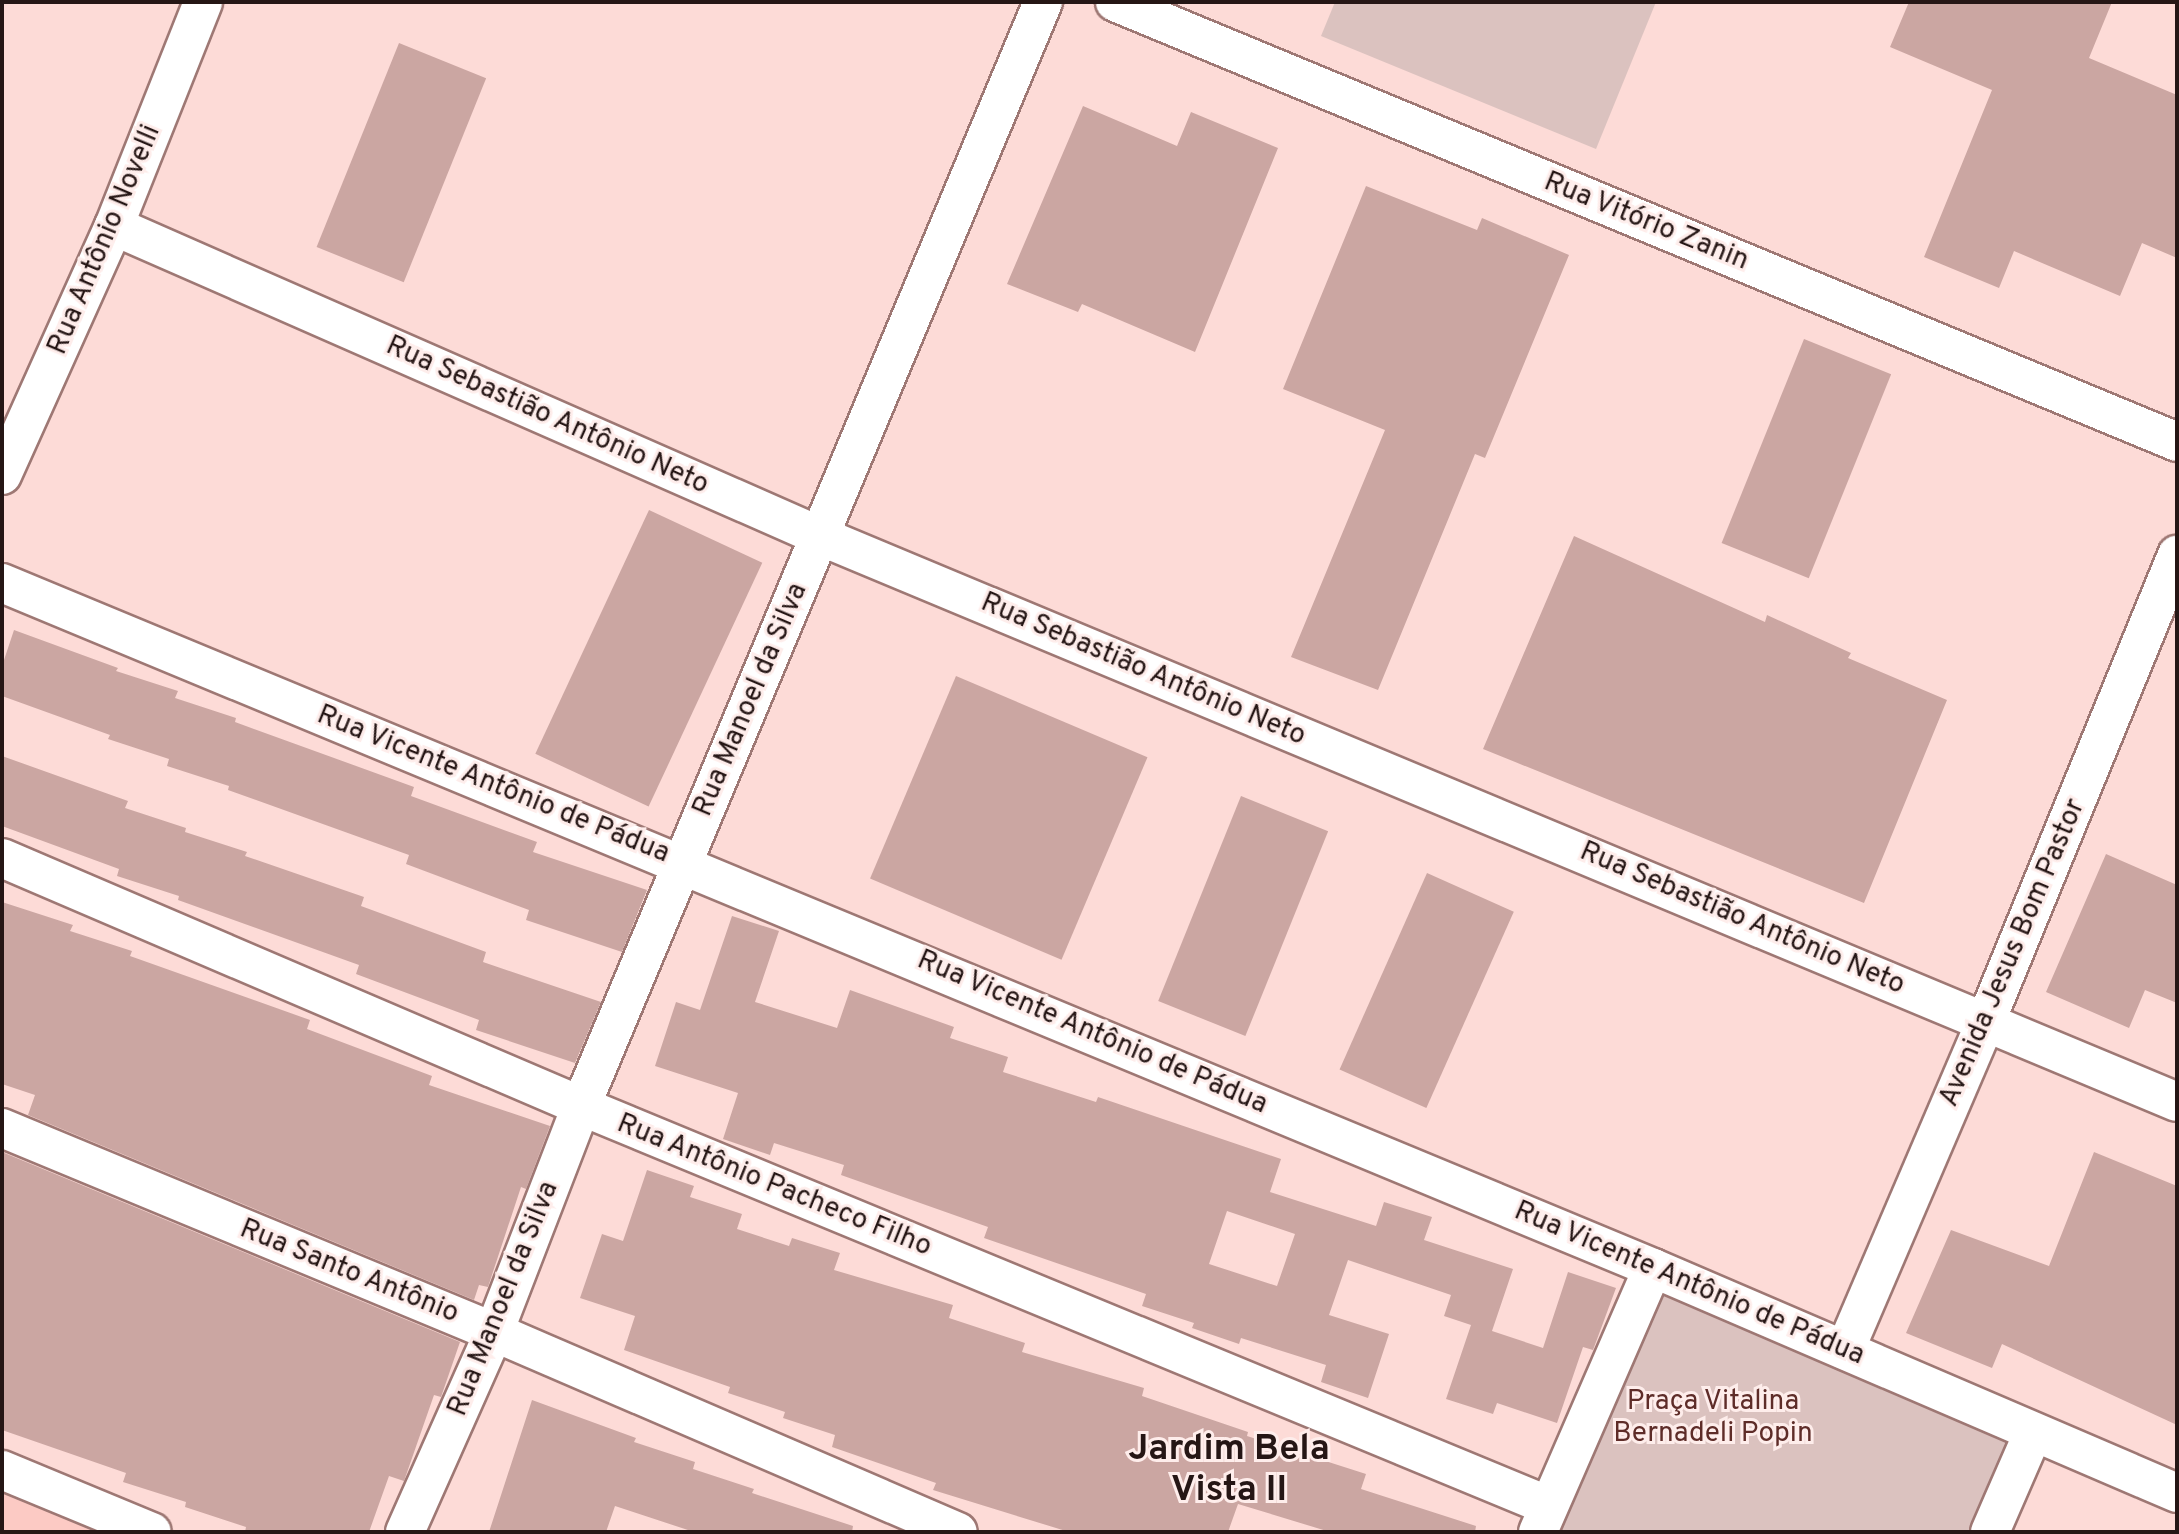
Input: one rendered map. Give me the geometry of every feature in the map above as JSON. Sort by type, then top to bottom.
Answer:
[{"type":"street","name":"Rua Antônio Novelli","points":[[2,475],[114,226],[203,2]]},
{"type":"street","name":"Rua Manoel da Silva","points":[[405,1532],[494,1332],[581,1106],[1043,2]]},
{"type":"street","name":"Rua Vitório Zanin","points":[[1115,2],[2177,442]]},
{"type":"street","name":"Rua Sebastião Antônio Neto","points":[[114,226],[820,536],[2177,1102]]},
{"type":"street","name":"Avenida Jesus Bom Pastor","points":[[1845,1350],[1986,1021],[2177,555]]},
{"type":"street","name":"Rua Vicente Antônio de Pádua","points":[[2,583],[1653,1268],[2177,1493]]},
{"type":"street","name":"Rua Antônio Pacheco Filho","points":[[2,858],[1543,1519]]},
{"type":"street","name":"Rua Santo Antônio","points":[[2,1128],[494,1332],[958,1532]]},
{"type":"street","points":[[1543,1519],[1653,1268]]},
{"type":"street","points":[[1990,1532],[2033,1433]]},
{"type":"street","points":[[2,1470],[152,1532]]},
{"type":"shaded area","points":[[2,1485],[114,1532],[2,1532]]},
{"type":"green space","points":[[1335,2],[1656,2],[1596,149],[1321,36]]},
{"type":"green space","name":"Praça Vitalina Bernadeli Popin","points":[[1653,1268],[2033,1433],[1990,1532],[1538,1532]]},
{"type":"building","points":[[1909,2],[2112,2],[2089,58],[2177,95],[2177,258],[2142,243],[2120,296],[2014,251],[1999,288],[1924,257],[1992,90],[1890,47]]},
{"type":"building","points":[[399,43],[486,78],[404,282],[317,247]]},
{"type":"building","points":[[1083,106],[1177,146],[1191,112],[1278,148],[1195,352],[1082,304],[1078,312],[1007,284]]},
{"type":"building","points":[[1366,186],[1477,230],[1482,218],[1569,255],[1485,458],[1475,454],[1378,690],[1291,657],[1385,430],[1283,389]]},
{"type":"building","points":[[1804,339],[1891,374],[1809,578],[1722,543]]},
{"type":"building","points":[[649,510],[762,563],[649,807],[535,754]]},
{"type":"building","points":[[1574,536],[1765,622],[1767,615],[1851,653],[1848,658],[1947,700],[1864,903],[1483,749]]},
{"type":"building","points":[[14,630],[118,668],[116,671],[178,691],[175,698],[236,718],[235,722],[414,787],[411,796],[537,842],[533,852],[647,890],[622,952],[526,920],[529,910],[406,864],[409,855],[228,790],[229,786],[167,766],[169,759],[108,739],[110,735],[2,696],[2,666]]},
{"type":"building","points":[[956,676],[1147,757],[1062,960],[870,879]]},
{"type":"building","points":[[2,756],[128,801],[125,808],[247,852],[245,856],[364,897],[361,906],[486,952],[483,962],[601,1002],[575,1063],[476,1030],[479,1020],[356,974],[359,965],[178,900],[179,896],[117,876],[119,869],[2,826]]},
{"type":"building","points":[[1241,796],[1328,831],[1245,1036],[1158,1001]]},
{"type":"building","points":[[2106,854],[2177,885],[2177,1003],[2145,990],[2129,1028],[2046,992]]},
{"type":"building","points":[[1427,873],[1514,912],[1426,1108],[1340,1069]]},
{"type":"building","points":[[2,902],[73,925],[70,931],[132,951],[130,956],[310,1020],[307,1029],[432,1076],[429,1085],[550,1126],[526,1189],[521,1187],[488,1287],[479,1285],[474,1300],[28,1115],[35,1095],[2,1084]]},
{"type":"building","points":[[732,916],[779,931],[755,1002],[837,1028],[850,990],[954,1027],[950,1038],[1008,1057],[1003,1072],[1096,1102],[1098,1097],[1281,1159],[1270,1192],[1376,1226],[1384,1202],[1432,1217],[1424,1240],[1513,1269],[1492,1331],[1543,1348],[1568,1272],[1616,1288],[1593,1350],[1583,1347],[1557,1423],[1497,1403],[1493,1414],[1446,1399],[1471,1325],[1444,1316],[1451,1295],[1348,1260],[1329,1315],[1389,1334],[1368,1398],[1321,1382],[1326,1365],[1241,1338],[1239,1344],[1192,1328],[1194,1323],[1142,1306],[1146,1294],[984,1238],[988,1227],[841,1175],[844,1165],[774,1143],[770,1155],[723,1139],[738,1093],[655,1066],[676,1002],[700,1010]],"holes":[[[1227,1211],[1295,1234],[1277,1286],[1209,1264]]]},
{"type":"building","points":[[2,1152],[460,1342],[441,1397],[434,1395],[404,1481],[389,1476],[369,1532],[245,1532],[246,1527],[185,1507],[186,1502],[123,1482],[126,1473],[2,1430]]},
{"type":"building","points":[[2094,1152],[2177,1186],[2177,1425],[2002,1344],[1992,1368],[1906,1333],[1951,1230],[2049,1266]]},
{"type":"building","points":[[647,1170],[694,1186],[690,1197],[742,1214],[737,1229],[789,1246],[792,1238],[840,1253],[834,1270],[953,1305],[949,1318],[1025,1343],[1022,1352],[1144,1388],[1142,1396],[1248,1432],[1247,1436],[1366,1474],[1361,1489],[1476,1526],[1475,1532],[1330,1532],[1238,1504],[1228,1532],[1069,1532],[933,1490],[936,1483],[832,1447],[835,1435],[783,1418],[785,1412],[728,1393],[730,1387],[624,1350],[635,1316],[580,1298],[602,1234],[623,1241]]},
{"type":"building","points":[[532,1400],[636,1438],[634,1442],[695,1462],[693,1469],[754,1489],[752,1493],[853,1526],[852,1532],[694,1532],[615,1506],[606,1532],[489,1532]]},
{"type":"district","name":"Jardim Bela Vista II","points":[[1229,1470]]}]
